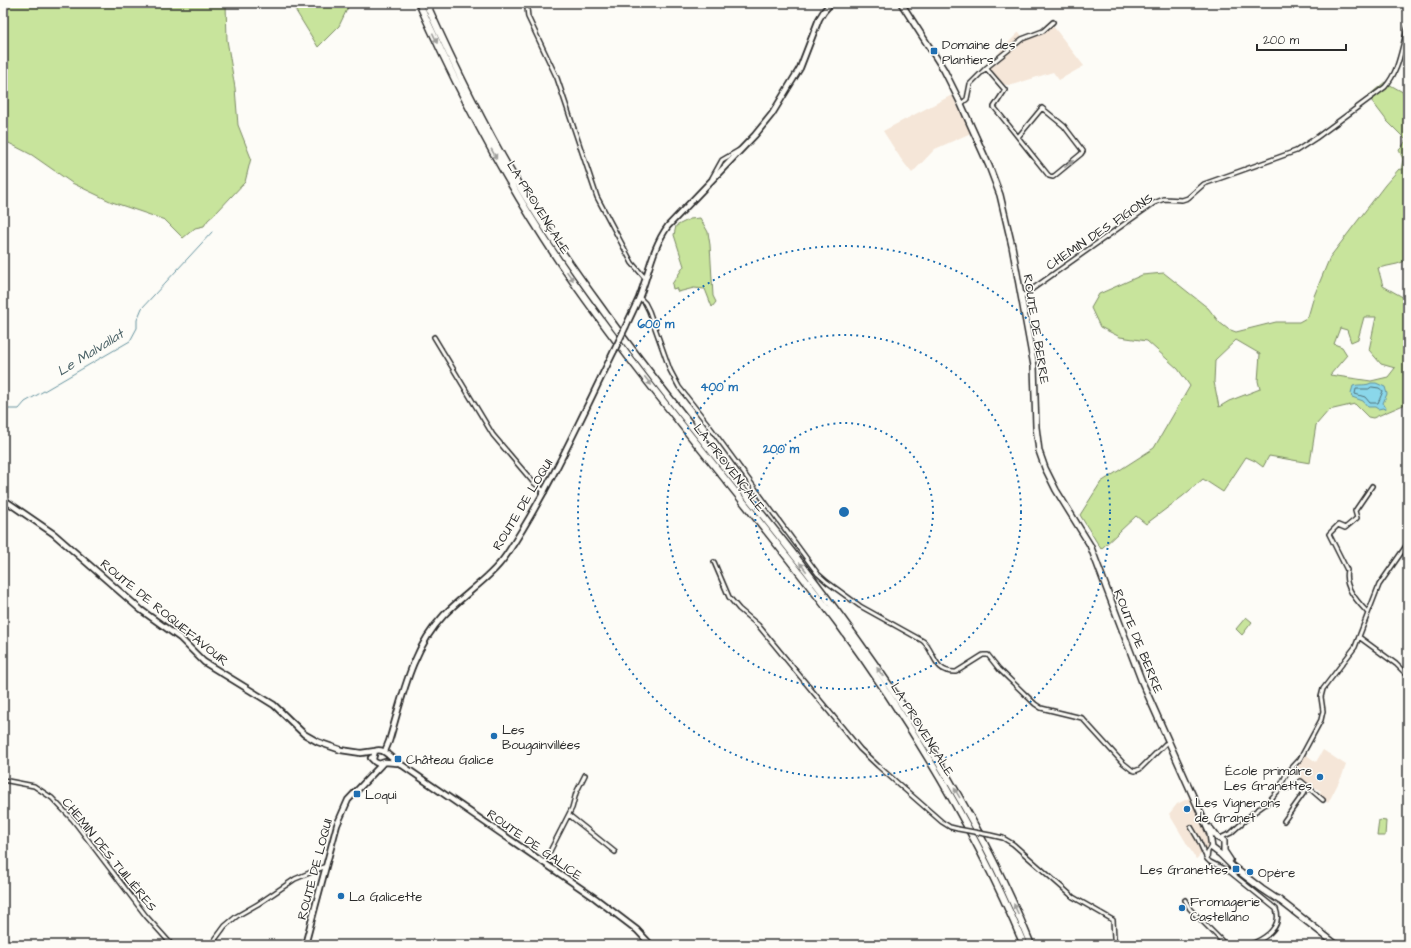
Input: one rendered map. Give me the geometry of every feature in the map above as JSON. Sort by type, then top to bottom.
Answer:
[{"type":"highway","name":"LA PROVENÇALE","points":[[419,3],[454,78],[483,134],[512,186],[539,229],[606,326],[811,588],[888,694],[923,747],[970,829],[993,875],[1024,945]]},
{"type":"highway","name":"LA PROVENÇALE","points":[[426,3],[488,130],[530,203],[561,252],[619,332],[803,567],[890,685],[916,724],[980,834],[1011,898],[1031,945]]},
{"type":"main road","name":"ROUTE DE LOQUI","points":[[305,945],[337,825],[348,800],[383,763],[408,676],[426,639],[444,615],[506,555],[545,492],[599,383],[639,297],[654,249],[662,235],[668,226],[772,114],[803,62],[819,19],[831,3]]},
{"type":"main road","name":"ROUTE DE BERRE","points":[[901,3],[939,61]]},
{"type":"main road","name":"ROUTE DE BERRE","points":[[905,3],[962,104],[1000,195],[1012,246],[1034,366],[1036,427],[1039,451],[1045,468],[1056,490],[1090,545],[1142,682],[1204,819],[1214,847],[1232,866],[1262,890],[1280,900]]},
{"type":"main road","name":"ROUTE DE ROQUEFAVOUR","points":[[3,499],[54,534],[141,610],[180,638],[204,662],[274,705],[304,734],[318,742],[334,748],[361,753]]},
{"type":"main road","points":[[370,776],[374,760],[373,755],[390,738]]},
{"type":"main road","points":[[361,753],[377,750]]},
{"type":"main road","name":"ROUTE DE GALICE","points":[[377,750],[386,753],[595,898],[637,930],[651,945]]},
{"type":"main road","points":[[361,753],[383,763],[401,764]]},
{"type":"main road","name":"ROUTE DE BERRE","points":[[1204,819],[1213,833],[1224,845],[1226,854],[1231,861],[1337,945]]},
{"type":"main road","points":[[1219,838],[1214,839],[1214,847],[1221,850],[1224,845]]},
{"type":"street","points":[[528,3],[528,17],[557,78],[597,198],[632,263],[645,278]]},
{"type":"street","points":[[962,104],[967,99],[970,84],[986,68],[1022,39],[1043,31],[1053,22]]},
{"type":"street","name":"CHEMIN DES FIGONS","points":[[1021,297],[1154,204],[1164,199],[1182,200],[1188,198],[1204,184],[1291,153],[1316,138],[1385,87],[1398,64],[1408,27]]},
{"type":"street","points":[[986,68],[1005,90],[994,106],[1018,137],[1049,176],[1053,177],[1083,151],[1064,126],[1042,108],[1018,137]]},
{"type":"street","points":[[639,297],[650,311],[670,370],[679,387],[821,577],[860,606],[923,641],[930,649],[934,661],[947,671],[956,672],[983,655],[988,655],[1000,669],[1041,708],[1078,716],[1085,720],[1106,745],[1132,770],[1135,771],[1140,769],[1165,744],[1169,742]]},
{"type":"street","points":[[434,337],[493,435],[533,482],[545,492]]},
{"type":"street","points":[[1368,613],[1351,593],[1346,576],[1347,570],[1329,534],[1338,525],[1345,528],[1357,518],[1355,511],[1372,486]]},
{"type":"street","points":[[1219,838],[1230,833],[1253,812],[1268,803],[1288,773],[1301,757],[1321,720],[1321,697],[1323,689],[1352,651],[1379,585],[1408,543]]},
{"type":"street","points":[[714,562],[729,597],[739,609],[758,625],[857,746],[942,822],[958,830],[1003,838],[1013,844],[1073,897],[1113,920],[1116,945]]},
{"type":"street","points":[[1359,637],[1396,664],[1408,676]]},
{"type":"street","points":[[544,863],[568,815],[585,775]]},
{"type":"street","name":"CHEMIN DES TUILIÈRES","points":[[3,780],[34,786],[52,798],[73,820],[146,916],[172,945]]},
{"type":"street","points":[[1280,786],[1283,788],[1291,788],[1301,781],[1323,800]]},
{"type":"street","points":[[1284,822],[1308,787]]},
{"type":"street","points":[[568,815],[615,852]]},
{"type":"street","points":[[1191,826],[1210,862],[1230,872],[1276,909],[1278,915],[1277,922],[1268,936],[1249,945]]},
{"type":"street","points":[[1224,845],[1230,833]]},
{"type":"street","points":[[1207,857],[1208,851],[1214,847]]},
{"type":"street","points":[[211,945],[225,926],[237,916],[295,879],[326,866]]},
{"type":"street","points":[[1185,900],[1190,909],[1226,945]]},
{"type":"shaded area","points":[[1053,26],[1084,66],[1059,80],[1053,72],[1012,85],[1000,83],[989,68],[1001,50],[1019,32],[1024,39],[1036,35]]},
{"type":"shaded area","points":[[952,95],[971,133],[935,149],[912,173],[883,131]]},
{"type":"shaded area","name":"École primaire Les Granettes","points":[[1323,750],[1346,765],[1328,803],[1319,794],[1321,791],[1314,787],[1312,789],[1291,770],[1305,754],[1316,762]]},
{"type":"shaded area","points":[[1191,797],[1209,838],[1207,849],[1196,859],[1169,814],[1177,804]]},
{"type":"green space","points":[[3,3],[226,3],[227,40],[235,88],[238,125],[251,158],[245,182],[204,226],[195,228],[183,238],[165,220],[112,202],[72,183],[32,155],[3,140]]},
{"type":"green space","points":[[291,3],[350,3],[339,26],[318,47]]},
{"type":"green space","points":[[1385,82],[1408,95],[1408,260],[1378,268],[1383,286],[1408,300],[1408,403],[1373,418],[1368,417],[1355,404],[1329,410],[1316,425],[1310,463],[1269,456],[1263,467],[1246,457],[1223,492],[1203,479],[1146,524],[1136,516],[1101,549],[1080,515],[1101,482],[1154,448],[1190,386],[1178,369],[1147,341],[1120,337],[1100,327],[1091,308],[1099,294],[1142,275],[1164,273],[1208,308],[1219,322],[1228,329],[1236,332],[1276,322],[1299,322],[1308,317],[1314,296],[1330,257],[1385,185],[1399,169],[1401,170],[1403,159],[1399,150],[1406,140],[1387,121],[1368,96]],"holes":[[[1364,317],[1376,317],[1369,350],[1381,364],[1395,368],[1388,377],[1371,381],[1330,375],[1347,355],[1342,347],[1334,344],[1340,328],[1347,330],[1351,342],[1358,339]],[[1236,340],[1260,354],[1258,381],[1260,389],[1229,401],[1219,407],[1214,382],[1215,360]]]},
{"type":"green space","points":[[700,218],[708,232],[710,245],[713,296],[716,302],[712,307],[705,289],[694,288],[678,292],[676,288],[673,289],[672,284],[684,266],[674,235],[676,226],[690,219]]},
{"type":"green space","points":[[1246,617],[1252,622],[1242,635],[1236,629]]},
{"type":"green space","points":[[1379,820],[1386,821],[1385,836],[1377,836]]},
{"type":"water","points":[[1376,383],[1385,387],[1387,394],[1383,403],[1386,408],[1385,410],[1383,408],[1378,409],[1375,407],[1368,407],[1363,401],[1352,397],[1351,393],[1353,386]]},
{"type":"waterway","name":"Le Malvallat","points":[[3,409],[19,409],[25,402],[130,341],[137,328],[137,320],[142,308],[212,232]]},
{"type":"place","name":"Domaine des Plantiers","points":[[934,51]]},
{"type":"place","name":"Les Bougainvillées","points":[[494,736]]},
{"type":"place","name":"Château Galice","points":[[398,759]]},
{"type":"place","name":"École primaire Les Granettes","points":[[1320,777]]},
{"type":"place","name":"Loqui","points":[[357,794]]},
{"type":"place","name":"Les Vignerons de Granet","points":[[1187,809]]},
{"type":"place","name":"Les Granettes","points":[[1236,869]]},
{"type":"place","name":"Opère","points":[[1250,872]]},
{"type":"place","name":"La Galicette","points":[[341,896]]},
{"type":"place","name":"Fromagerie Castellano","points":[[1182,908]]}]
